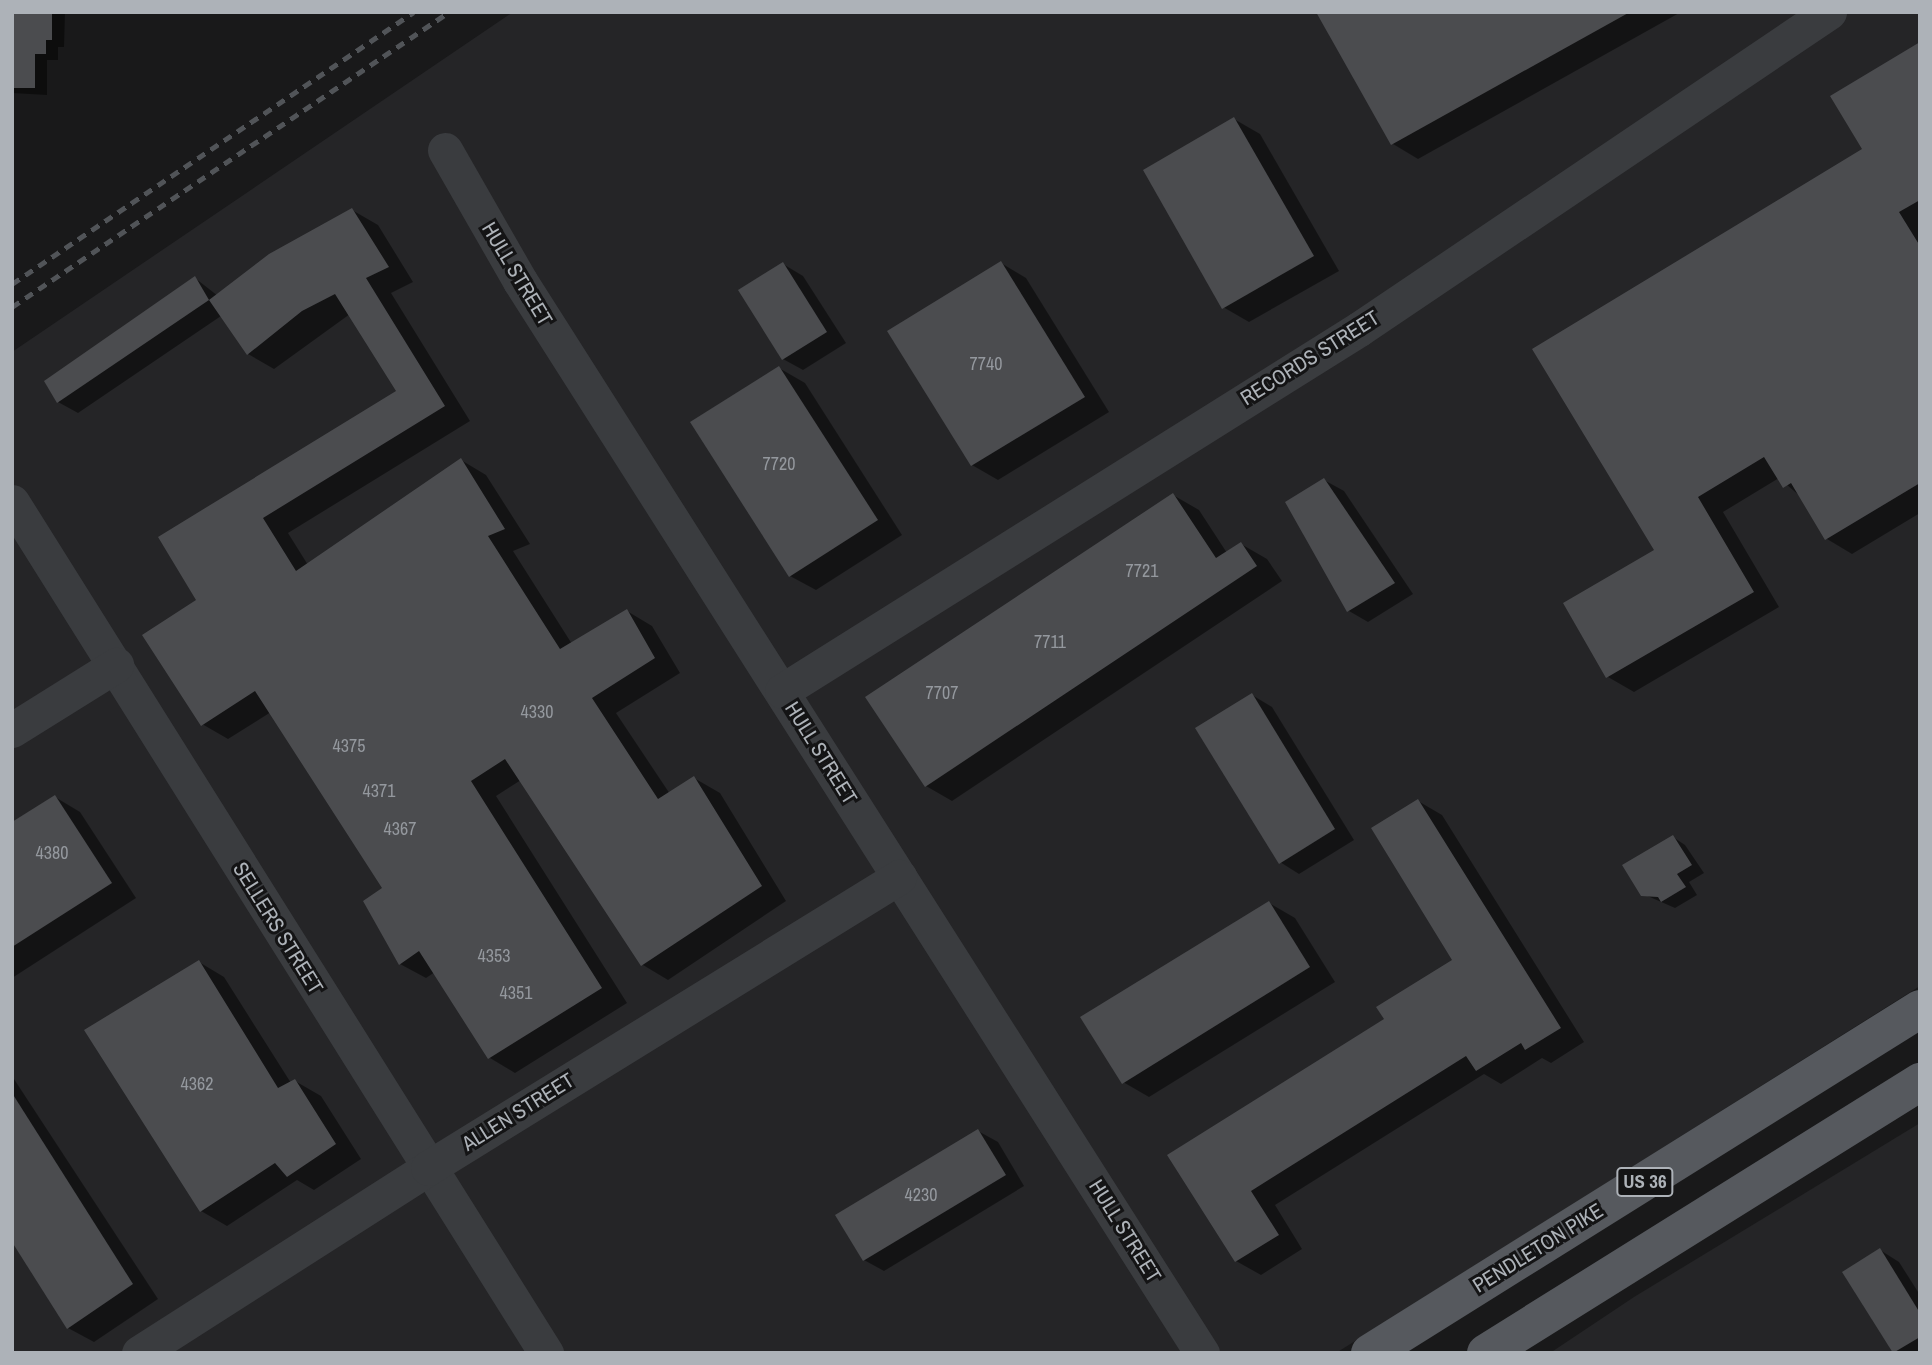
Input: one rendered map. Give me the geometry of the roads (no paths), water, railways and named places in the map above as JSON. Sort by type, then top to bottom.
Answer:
[{"type":"main road","name":"PENDLETON PIKE","points":[[1370,1353],[1920,1009]]},
{"type":"main road","points":[[1486,1353],[1920,1083]]},
{"type":"street","name":"RECORDS STREET","points":[[782,691],[1359,329],[1829,12]]},
{"type":"street","name":"HULL STREET","points":[[445,150],[520,281],[1202,1353]]},
{"type":"street","name":"SELLERS STREET","points":[[12,502],[546,1353]]},
{"type":"street","points":[[12,730],[116,665]]},
{"type":"street","name":"ALLEN STREET","points":[[139,1353],[428,1168],[900,877]]},
{"type":"railway","points":[[12,284],[414,12]]},
{"type":"railway","points":[[12,307],[449,12]]}]
